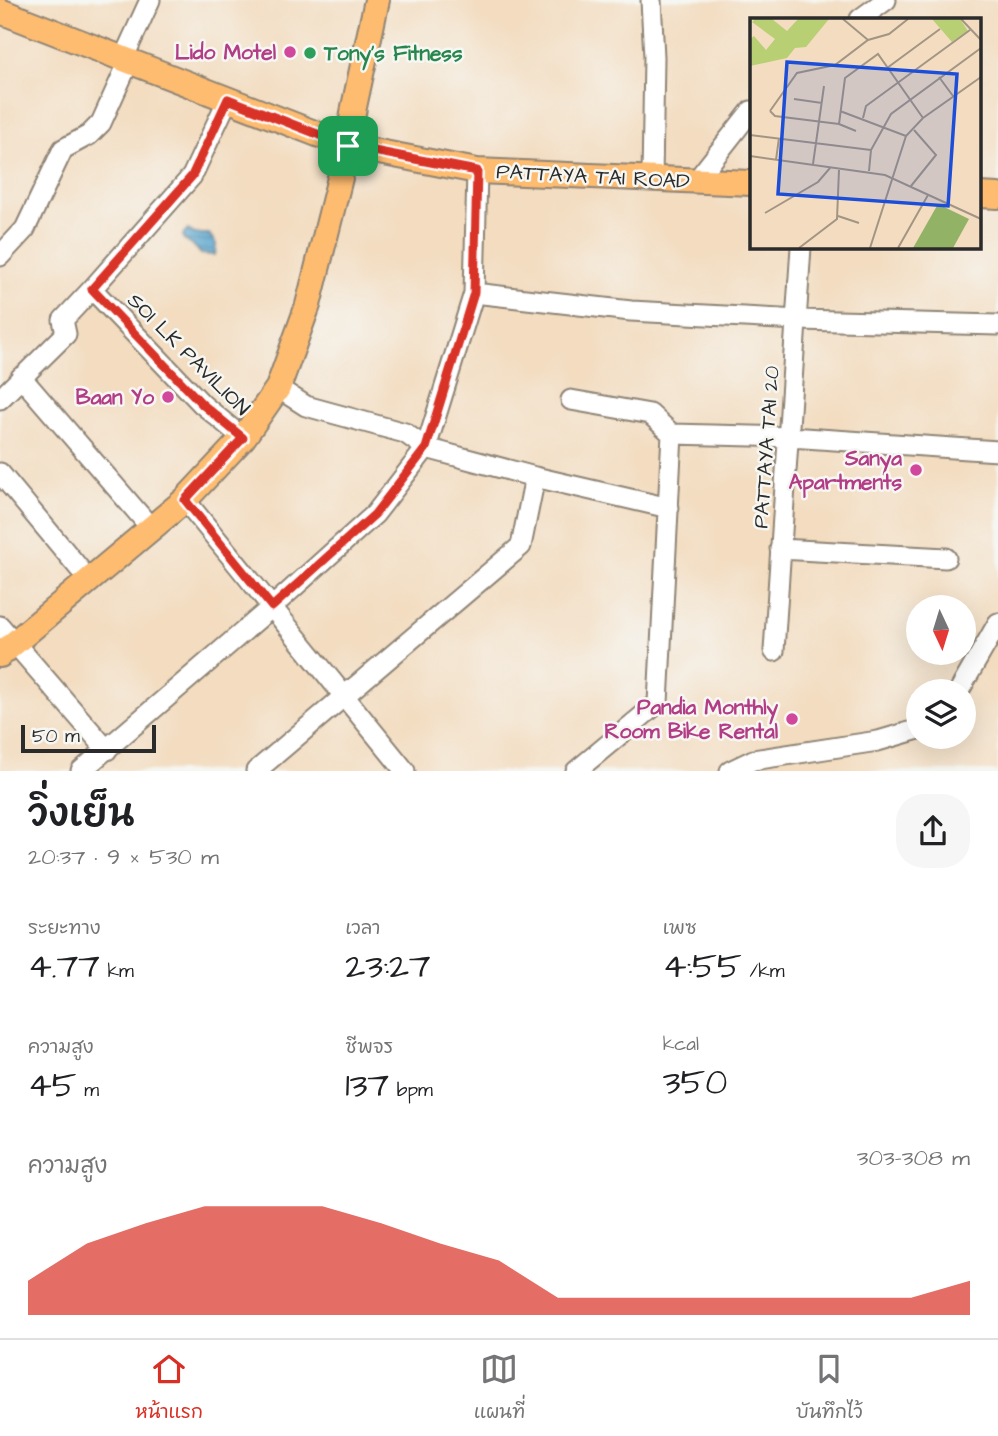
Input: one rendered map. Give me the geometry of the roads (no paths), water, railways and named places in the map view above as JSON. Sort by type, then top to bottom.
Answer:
[{"type":"main road","points":[[5,642],[185,500],[243,438],[278,388],[308,305],[348,146],[377,0]]},
{"type":"main road","name":"PATTAYA TAI ROAD","points":[[0,11],[348,146],[477,171],[750,183]]},
{"type":"street","points":[[0,256],[25,229],[63,149],[89,135],[101,123],[150,0]]},
{"type":"street","points":[[651,0],[654,57],[652,179]]},
{"type":"street","points":[[861,18],[886,0]]},
{"type":"street","points":[[0,399],[66,334],[63,320],[192,176],[228,99]]},
{"type":"street","points":[[696,181],[750,112]]},
{"type":"street","points":[[81,771],[272,607],[375,514],[426,448],[474,293],[477,171]]},
{"type":"street","name":"PATTAYA TAI 20","points":[[774,651],[801,248]]},
{"type":"street","name":"SOI LK PAVILION","points":[[92,289],[202,404],[243,438]]},
{"type":"street","points":[[474,293],[631,311],[798,320],[998,325]]},
{"type":"street","points":[[22,377],[151,528]]},
{"type":"street","points":[[278,388],[306,406],[405,433],[426,448],[668,508]]},
{"type":"street","points":[[571,400],[650,414],[673,434],[790,438],[998,451]]},
{"type":"street","points":[[588,768],[658,704],[673,434]]},
{"type":"street","points":[[0,473],[88,579]]},
{"type":"street","points":[[256,771],[521,546],[536,477]]},
{"type":"street","points":[[185,500],[405,771]]},
{"type":"street","points":[[780,550],[946,558]]},
{"type":"street","points":[[966,679],[998,623]]},
{"type":"street","points":[[5,642],[107,750]]},
{"type":"street","points":[[730,771],[753,760],[878,741],[906,733]]},
{"type":"water","points":[[188,230],[195,234],[209,234],[216,244],[215,255],[201,254],[184,240],[183,235]]},
{"type":"place","name":"Lido Motel","points":[[290,52]]},
{"type":"place","name":"Tony's Fitness","points":[[310,53]]},
{"type":"place","name":"Baan Yo","points":[[168,397]]},
{"type":"place","name":"Sanya Apartments","points":[[916,470]]},
{"type":"place","name":"Pandia Monthly Room Bike Rental","points":[[792,719]]}]
